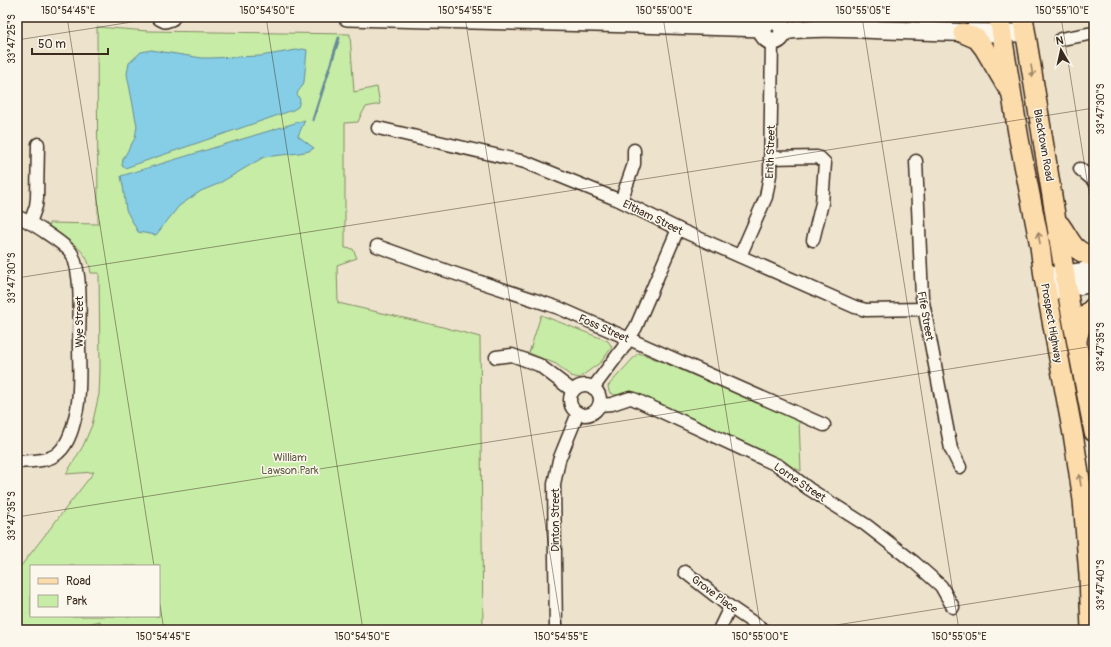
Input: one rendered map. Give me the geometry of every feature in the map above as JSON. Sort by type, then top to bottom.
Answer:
[{"type":"main road","name":"Prospect Highway","points":[[1001,25],[1019,139],[1040,246],[1045,285],[1074,440],[1083,500],[1089,575],[1091,630]]},
{"type":"main road","name":"Blacktown Road","points":[[1024,25],[1066,281]]},
{"type":"main road","points":[[963,33],[977,39],[1012,95]]},
{"type":"main road","points":[[1056,219],[1076,250],[1082,254],[1094,257]]},
{"type":"main road","name":"Prospect Highway","points":[[1066,281],[1094,432]]},
{"type":"main road","points":[[1077,340],[1081,324],[1094,307]]},
{"type":"street","points":[[161,17],[167,19],[171,17]]},
{"type":"street","points":[[347,17],[636,24],[773,33],[845,23],[963,33],[1001,25],[1024,25]]},
{"type":"street","name":"Erith Street","points":[[740,256],[766,197],[769,182],[773,33]]},
{"type":"street","points":[[1061,39],[1094,33]]},
{"type":"street","name":"Eltham Street","points":[[378,128],[525,162],[621,201],[678,230],[860,309],[924,309]]},
{"type":"street","points":[[30,223],[38,198],[38,144]]},
{"type":"street","points":[[621,201],[634,164],[634,150]]},
{"type":"street","points":[[770,158],[817,157],[824,161],[825,166],[822,203],[813,240]]},
{"type":"street","name":"Fife Street","points":[[916,161],[921,290],[951,449],[960,467]]},
{"type":"street","points":[[1080,169],[1094,181]]},
{"type":"street","name":"Wye Street","points":[[17,217],[30,223],[68,249],[77,266],[79,296],[79,383],[77,408],[71,432],[64,447],[58,454],[51,458],[17,462]]},
{"type":"street","points":[[594,388],[636,327],[678,230]]},
{"type":"street","name":"Foss Street","points":[[377,246],[559,308],[824,425]]},
{"type":"street","points":[[1045,285],[1066,281],[1094,270]]},
{"type":"street","points":[[1066,281],[1094,283]]},
{"type":"street","points":[[496,357],[512,355],[539,365],[573,391]]},
{"type":"street","points":[[585,385],[594,388],[599,396],[599,405],[592,413],[588,415],[578,413],[570,404],[573,391],[576,388],[585,385]]},
{"type":"street","name":"Lorne Street","points":[[599,405],[612,404],[630,398],[634,399],[779,466],[808,489],[866,525],[915,563],[941,586],[953,607]]},
{"type":"street","name":"Dinton Street","points":[[556,630],[554,484],[559,460],[578,413]]},
{"type":"street","name":"Grove Place","points":[[685,572],[730,607],[764,630]]},
{"type":"street","points":[[719,630],[730,607]]},
{"type":"green space","name":"William Lawson Park","points":[[97,27],[148,31],[350,34],[354,92],[377,87],[380,104],[366,107],[358,122],[345,123],[345,248],[353,249],[357,258],[337,265],[338,303],[480,337],[483,630],[101,630],[100,621],[66,630],[17,630],[17,571],[94,472],[66,474],[83,446],[92,425],[99,394],[99,273],[91,273],[86,257],[81,251],[70,241],[50,228],[49,223],[98,224]]},
{"type":"green space","points":[[541,315],[608,341],[612,347],[601,362],[579,378],[571,376],[556,364],[529,353]]},
{"type":"green space","points":[[638,353],[799,420],[801,471],[635,393],[615,395],[609,392],[608,386]]},
{"type":"water","points":[[303,49],[307,50],[304,82],[297,94],[300,100],[298,107],[125,168],[122,166],[123,159],[135,138],[137,126],[127,74],[129,63],[141,52],[151,50],[210,58],[260,56]]},
{"type":"water","points":[[305,120],[298,136],[314,148],[309,151],[299,153],[264,157],[218,184],[201,191],[179,206],[156,235],[138,232],[126,210],[121,176]]},
{"type":"waterway","points":[[313,120],[339,38]]}]
